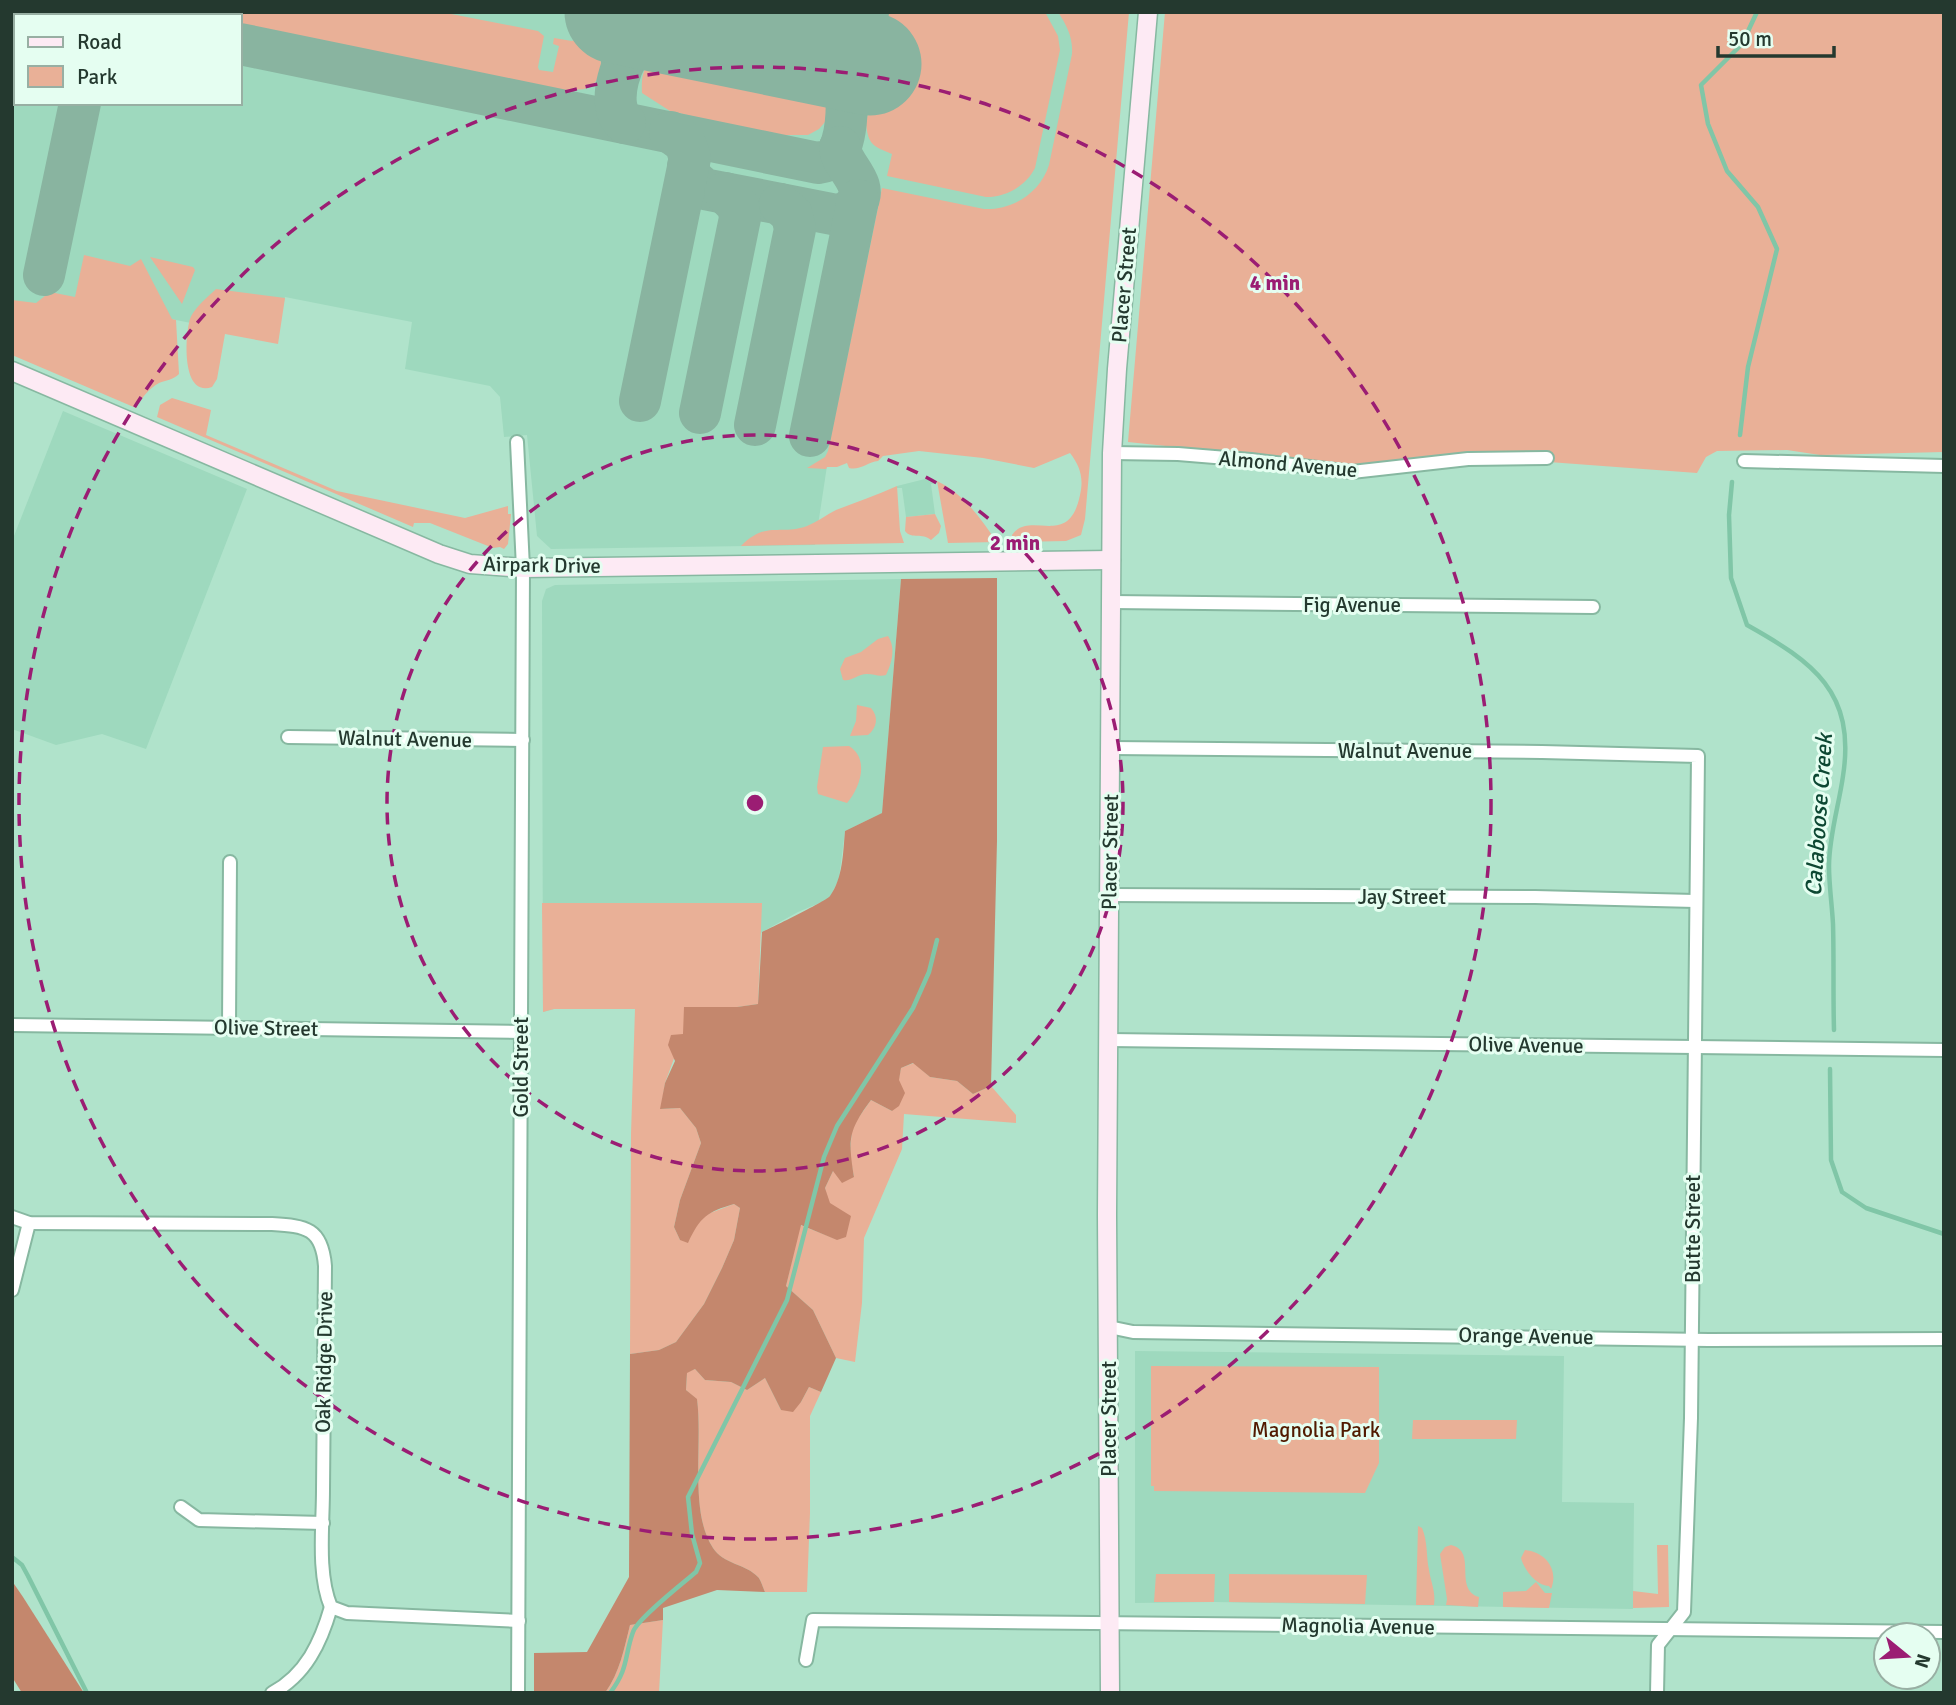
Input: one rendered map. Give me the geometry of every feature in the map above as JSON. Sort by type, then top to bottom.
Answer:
[{"type":"main road","name":"Placer Street","points":[[1110,1693],[1109,895],[1112,453],[1148,12]]},
{"type":"main road","name":"Airpark Drive","points":[[12,371],[439,554],[470,564],[523,568],[1111,559]]},
{"type":"street","name":"Gold Street","points":[[517,442],[523,568],[518,1693]]},
{"type":"street","name":"Almond Avenue","points":[[1112,453],[1239,459],[1353,472],[1468,459],[1547,458]]},
{"type":"street","points":[[1744,461],[1944,466]]},
{"type":"street","name":"Fig Avenue","points":[[1112,602],[1593,607]]},
{"type":"street","name":"Walnut Avenue","points":[[288,737],[523,740]]},
{"type":"street","name":"Walnut Avenue","points":[[1112,748],[1699,756]]},
{"type":"street","name":"Butte Street","points":[[1657,1693],[1658,1645],[1685,1612],[1692,1339],[1695,901],[1699,756]]},
{"type":"street","points":[[229,1027],[230,862]]},
{"type":"street","name":"Jay Street","points":[[1109,895],[1535,897],[1695,901]]},
{"type":"street","name":"Olive Street","points":[[12,1025],[521,1032]]},
{"type":"street","name":"Olive Avenue","points":[[1109,1040],[1944,1051]]},
{"type":"street","name":"Oak Ridge Drive","points":[[12,1217],[29,1223],[289,1225],[304,1227],[318,1238],[324,1250],[325,1266],[323,1523],[326,1596],[331,1607]]},
{"type":"street","points":[[12,1290],[29,1223]]},
{"type":"street","name":"Orange Avenue","points":[[1109,1327],[1133,1332],[1692,1339],[1944,1339]]},
{"type":"street","points":[[181,1507],[199,1520],[323,1523]]},
{"type":"street","points":[[272,1693],[292,1679],[310,1657],[325,1628],[331,1607],[346,1613],[519,1620]]},
{"type":"street","name":"Magnolia Avenue","points":[[806,1660],[813,1620],[1944,1632]]},
{"type":"shaded area","points":[[12,12],[1100,12],[1086,171],[827,466],[815,545],[551,549],[537,536],[527,435],[504,437],[500,397],[490,386],[405,369],[412,322],[285,297],[276,340],[166,318],[12,347]]},
{"type":"shaded area","points":[[63,411],[247,489],[146,749],[102,734],[56,745],[12,729],[12,541]]},
{"type":"shaded area","points":[[925,479],[938,483],[931,484],[935,514],[906,517],[902,488],[897,486]]},
{"type":"shaded area","points":[[997,578],[997,841],[991,1086],[973,1094],[957,1081],[930,1077],[913,1063],[901,1068],[899,1080],[905,1093],[899,1106],[892,1111],[871,1100],[858,1120],[851,1144],[854,1177],[842,1183],[833,1171],[825,1188],[830,1203],[851,1216],[846,1237],[837,1240],[801,1225],[786,1286],[813,1310],[836,1358],[821,1392],[809,1387],[793,1412],[781,1410],[765,1378],[747,1390],[731,1382],[705,1380],[695,1369],[687,1373],[686,1390],[697,1399],[699,1497],[706,1533],[717,1553],[753,1573],[759,1578],[765,1592],[717,1590],[663,1608],[663,1620],[630,1625],[618,1669],[605,1693],[534,1693],[534,1653],[587,1652],[629,1577],[630,1354],[659,1350],[676,1342],[704,1304],[734,1240],[740,1208],[734,1204],[705,1217],[688,1243],[680,1240],[674,1227],[680,1200],[701,1143],[696,1128],[680,1108],[660,1109],[665,1083],[675,1061],[668,1045],[671,1035],[683,1034],[684,1007],[737,1007],[758,1004],[762,932],[827,899],[840,873],[845,831],[882,813],[901,579]]},
{"type":"shaded area","points":[[901,579],[882,813],[845,831],[839,879],[829,899],[762,932],[700,1007],[554,1009],[543,1012],[542,601],[546,589],[555,585]]},
{"type":"shaded area","points":[[1135,1351],[1564,1356],[1562,1502],[1634,1503],[1633,1609],[1135,1603]]},
{"type":"shaded area","points":[[12,1581],[84,1693],[22,1693],[12,1677]]},
{"type":"green space","points":[[164,12],[441,12],[538,31],[544,36],[539,70],[553,72],[559,46],[553,44],[554,38],[586,40],[597,50],[601,69],[592,85],[585,89],[566,91],[565,96],[242,27],[242,14]]},
{"type":"green space","points":[[888,12],[1045,12],[1058,36],[1060,50],[1035,168],[1021,185],[1001,195],[986,197],[887,176],[892,154],[873,144],[868,136],[866,123]]},
{"type":"green space","points":[[1058,12],[1129,12],[1085,519],[1081,535],[1066,541],[1013,542],[1012,535],[1020,528],[1058,525],[1067,521],[1075,511],[1081,478],[1079,468],[1070,453],[1034,468],[983,458],[919,451],[883,456],[878,461],[856,468],[849,468],[847,463],[826,469],[807,468],[825,457],[828,451],[882,188],[995,209],[1024,198],[1039,184],[1049,165],[1072,54],[1069,32]]},
{"type":"green space","points":[[1165,12],[1944,12],[1944,452],[1820,455],[1787,450],[1717,451],[1706,457],[1697,473],[1549,462],[1549,454],[1482,452],[1365,467],[1128,442]]},
{"type":"green space","points":[[664,58],[813,89],[821,94],[827,103],[825,122],[808,135],[772,135],[670,111],[642,93],[643,75],[648,65]]},
{"type":"green space","points":[[84,255],[130,266],[141,259],[172,319],[176,320],[179,374],[152,388],[136,408],[12,355],[12,300],[36,303],[50,292],[75,297]]},
{"type":"green space","points":[[150,257],[193,267],[195,270],[182,304]]},
{"type":"green space","points":[[216,289],[285,298],[278,344],[225,334],[217,379],[212,387],[202,388],[195,384],[190,376],[188,331],[193,313]]},
{"type":"green space","points":[[172,398],[211,410],[206,435],[337,491],[465,518],[508,506],[508,514],[511,514],[508,544],[504,549],[493,548],[430,523],[414,523],[413,527],[157,417],[160,405]]},
{"type":"green space","points":[[937,481],[963,500],[997,542],[948,543]]},
{"type":"green space","points":[[897,486],[900,531],[904,543],[741,546],[758,533],[807,526],[836,510]]},
{"type":"green space","points":[[935,514],[941,526],[939,533],[931,540],[905,531],[906,517]]},
{"type":"green space","points":[[888,636],[892,645],[892,656],[886,675],[863,674],[843,680],[840,669],[845,658]]},
{"type":"green space","points":[[857,705],[871,708],[875,715],[875,726],[868,735],[850,736],[856,721]]},
{"type":"green space","points":[[849,746],[859,758],[861,766],[859,782],[852,797],[847,803],[818,794],[823,747]]},
{"type":"green space","points":[[542,903],[762,903],[758,1004],[737,1007],[683,1034],[665,1083],[661,1109],[680,1108],[696,1128],[701,1143],[680,1200],[674,1227],[680,1240],[705,1215],[734,1204],[740,1208],[734,1240],[704,1304],[676,1342],[659,1350],[630,1354],[631,1134],[635,1009],[554,1009],[543,1012]]},
{"type":"green space","points":[[914,1063],[930,1077],[957,1081],[973,1094],[991,1086],[1016,1115],[1016,1123],[904,1114],[902,1149],[864,1238],[862,1303],[855,1362],[836,1358],[813,1310],[786,1286],[800,1225],[836,1239],[825,1188],[833,1171],[854,1177],[850,1156],[852,1127],[871,1100],[892,1111],[901,1068]]},
{"type":"green space","name":"Magnolia Park","points":[[1151,1366],[1379,1367],[1379,1463],[1365,1493],[1154,1491],[1154,1486],[1151,1486]]},
{"type":"green space","points":[[695,1369],[705,1380],[731,1382],[747,1390],[765,1378],[781,1410],[801,1402],[809,1387],[821,1392],[810,1416],[807,1592],[765,1592],[759,1578],[713,1548],[701,1516],[697,1400],[686,1390],[687,1372]]},
{"type":"green space","points":[[1413,1420],[1517,1420],[1516,1439],[1412,1439]]},
{"type":"green space","points":[[1418,1526],[1422,1528],[1425,1538],[1434,1605],[1416,1605]]},
{"type":"green space","points":[[1451,1545],[1463,1555],[1467,1586],[1471,1593],[1479,1597],[1478,1607],[1446,1605],[1440,1554],[1445,1547]]},
{"type":"green space","points":[[1657,1545],[1668,1545],[1669,1607],[1633,1608],[1633,1591],[1658,1594]]},
{"type":"green space","points":[[1525,1550],[1539,1554],[1549,1563],[1553,1575],[1551,1589],[1528,1572],[1521,1558]]},
{"type":"green space","points":[[1156,1574],[1215,1574],[1214,1602],[1154,1602]]},
{"type":"green space","points":[[1229,1574],[1367,1575],[1365,1604],[1229,1602]]},
{"type":"green space","points":[[1536,1582],[1545,1593],[1552,1593],[1549,1608],[1503,1607],[1503,1592],[1526,1591]]},
{"type":"green space","points":[[663,1620],[659,1693],[605,1693],[618,1669],[630,1625]]},
{"type":"waterway","name":"Calaboose Creek","points":[[1740,435],[1748,367],[1777,249],[1758,207],[1727,171],[1708,124],[1701,85],[1742,44],[1757,12]]},
{"type":"waterway","name":"Calaboose Creek","points":[[1732,482],[1729,515],[1731,578],[1747,625],[1792,652],[1810,667],[1825,683],[1836,701],[1843,722],[1843,776],[1829,855],[1834,1030]]},
{"type":"waterway","points":[[610,1693],[623,1669],[636,1626],[696,1572],[700,1563],[692,1534],[688,1497],[787,1300],[824,1157],[837,1126],[913,1008],[929,972],[937,940]]},
{"type":"waterway","name":"Calaboose Creek","points":[[1830,1069],[1831,1160],[1842,1192],[1866,1208],[1944,1234]]},
{"type":"waterway","points":[[12,1557],[22,1565],[87,1693]]},
{"type":"taxiway","points":[[82,12],[91,14]]},
{"type":"taxiway","points":[[592,12],[616,34],[621,49],[622,66]]},
{"type":"taxiway","points":[[855,34],[868,12]]},
{"type":"taxiway","points":[[625,123],[616,104],[618,79],[635,45],[651,33],[664,29],[679,29],[807,54]]},
{"type":"taxiway","points":[[242,44],[818,163],[834,157],[842,143],[846,112],[844,86]]},
{"type":"taxiway","points":[[44,275],[80,105]]},
{"type":"taxiway","points":[[640,401],[690,158],[685,143],[670,132]]},
{"type":"taxiway","points":[[688,166],[692,179],[704,189],[837,215],[852,209],[860,189],[840,147]]},
{"type":"taxiway","points":[[700,413],[740,218],[738,206],[725,193]]},
{"type":"taxiway","points":[[810,436],[858,200]]},
{"type":"taxiway","points":[[755,425],[795,229],[792,215],[780,204]]},
{"type":"runway","points":[[616,12],[870,64]]}]
